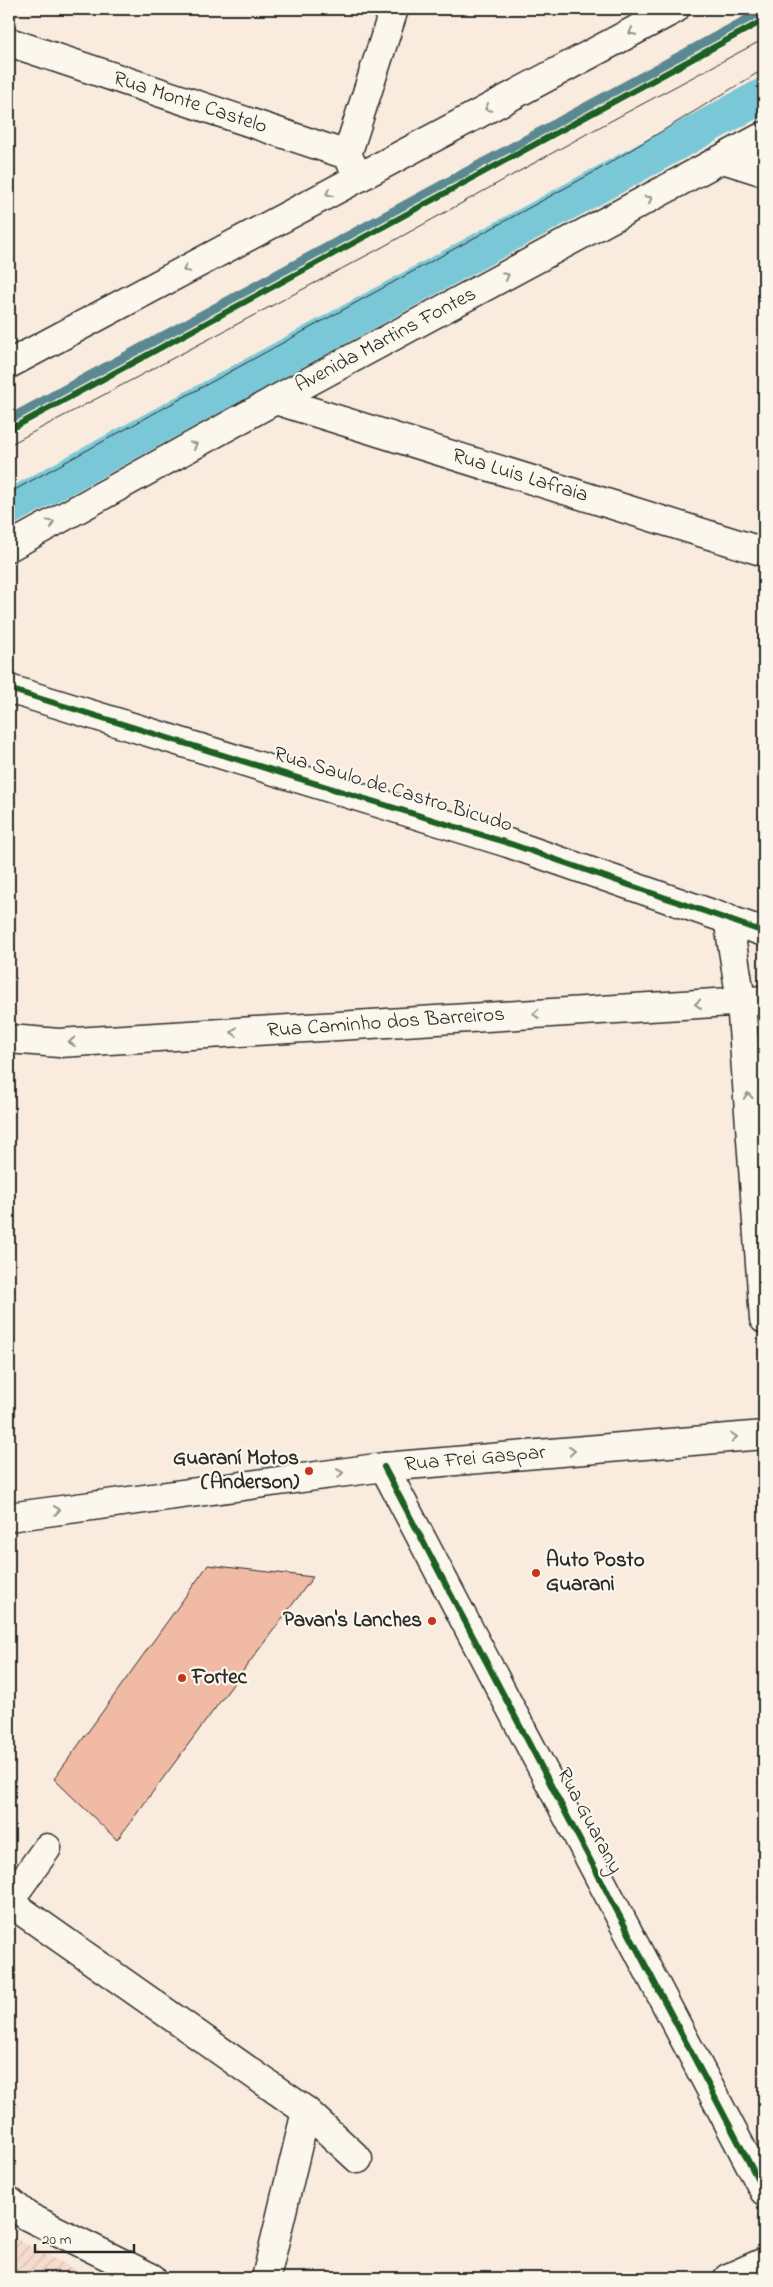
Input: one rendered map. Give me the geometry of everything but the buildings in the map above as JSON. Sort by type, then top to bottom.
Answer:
[{"type":"street","points":[[353,166],[394,9]]},
{"type":"street","points":[[9,364],[353,166],[675,9]]},
{"type":"street","name":"Rua Monte Castelo","points":[[9,42],[353,166]]},
{"type":"street","name":"Avenida Martins Fontes","points":[[9,547],[275,400],[764,136]]},
{"type":"street","points":[[723,159],[764,172]]},
{"type":"street","name":"Rua Luis Lafraia","points":[[275,400],[764,552]]},
{"type":"street","name":"Rua Saulo de Castro Bicudo","points":[[9,689],[499,840],[764,932]]},
{"type":"street","points":[[728,918],[753,1000],[764,1319]]},
{"type":"street","name":"Rua Caminho dos Barreiros","points":[[9,1039],[59,1043],[753,1000]]},
{"type":"street","name":"Rua Frei Gaspar","points":[[9,1517],[384,1467],[764,1435]]},
{"type":"street","name":"Rua Guarany","points":[[384,1467],[764,2191]]},
{"type":"street","points":[[47,1848],[9,1902],[306,2111],[358,2159]]},
{"type":"street","points":[[266,2278],[306,2111]]},
{"type":"street","points":[[9,2201],[27,2216],[152,2278]]},
{"type":"street","points":[[734,2277],[764,2262]]},
{"type":"shaded area","points":[[9,2235],[91,2278],[9,2278]]},
{"type":"waterway","points":[[9,420],[764,11]]},
{"type":"waterway","points":[[9,508],[764,95]]},
{"type":"tram line","points":[[9,445],[377,250],[592,131],[764,39]]},
{"type":"tram line","points":[[9,493],[598,170],[764,69]]},
{"type":"cycle path","points":[[9,430],[764,20]]},
{"type":"cycle path","points":[[9,689],[508,843],[764,932]]},
{"type":"cycle path","points":[[384,1467],[764,2191]]},
{"type":"place","name":"Guaraní Motos (Anderson)","points":[[309,1471]]},
{"type":"place","name":"Auto Posto Guarani","points":[[536,1573]]},
{"type":"place","name":"Pavan's Lanches","points":[[432,1621]]},
{"type":"place","name":"Fortec","points":[[182,1678]]}]
